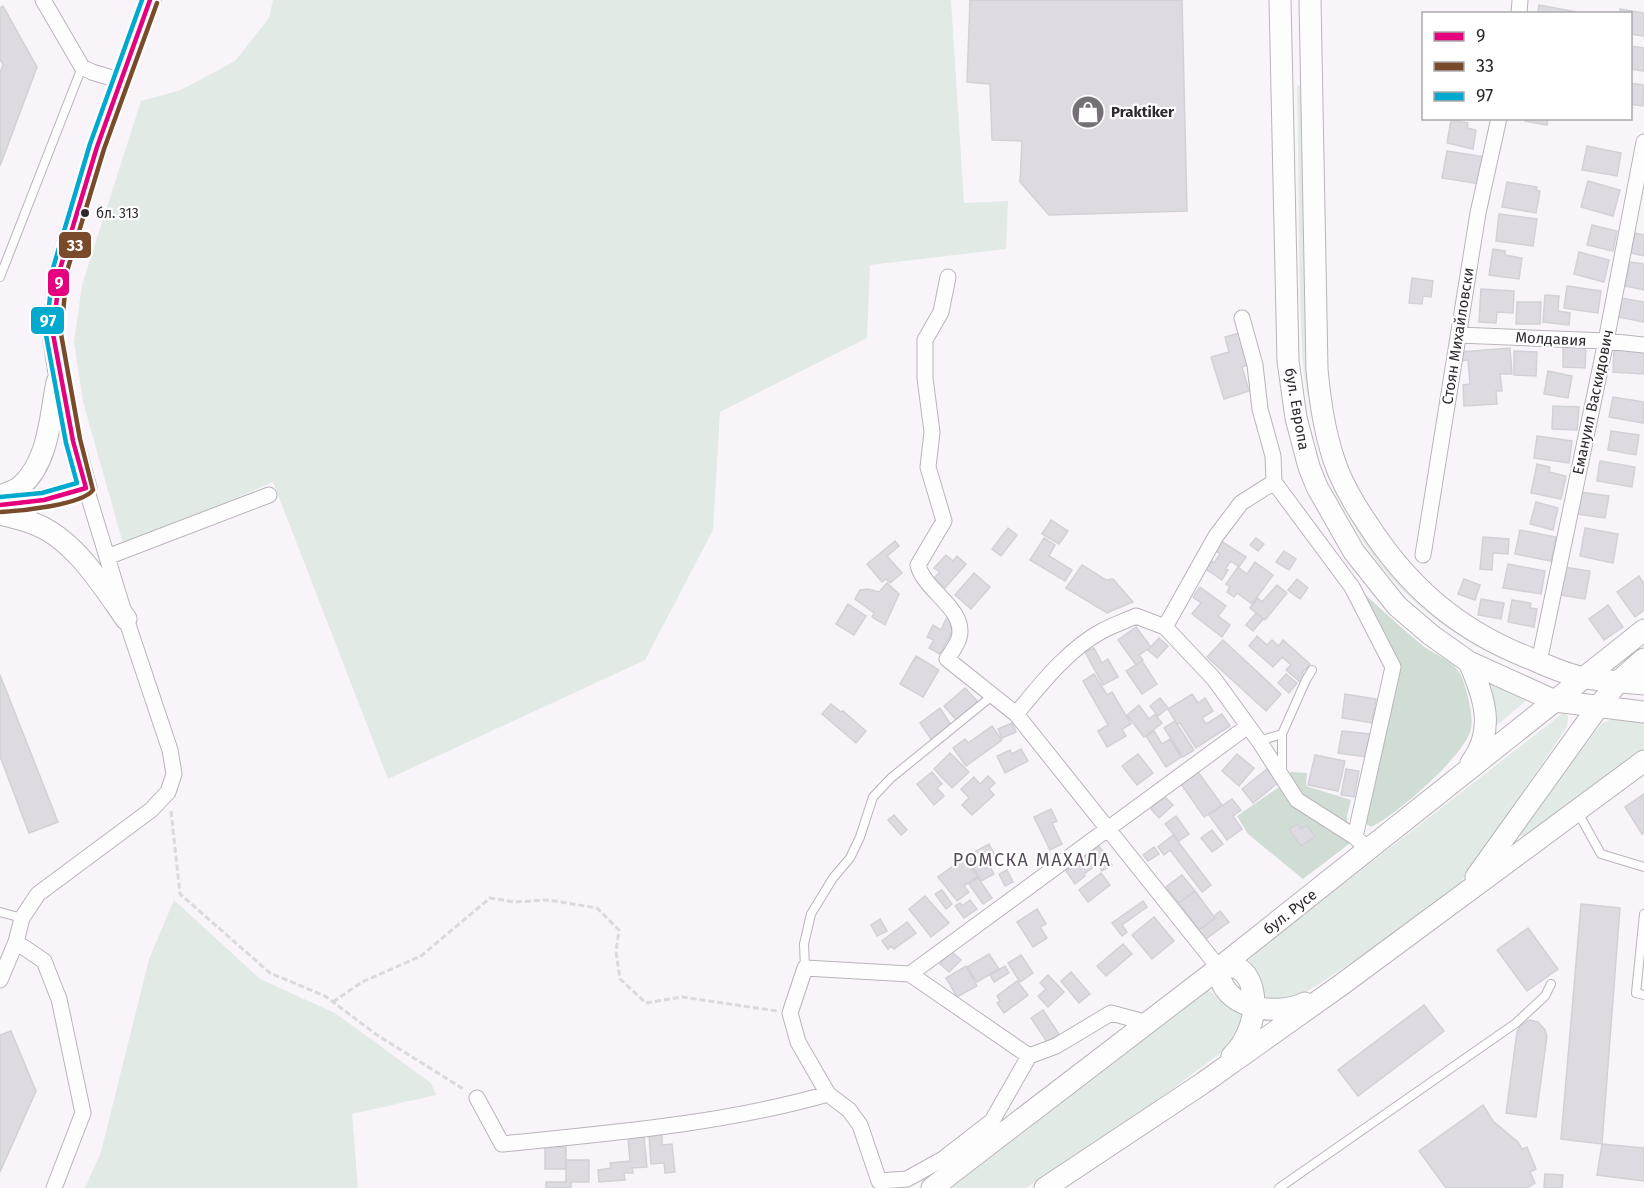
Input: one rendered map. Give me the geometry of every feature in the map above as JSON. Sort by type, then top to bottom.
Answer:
[{"type":"street","points":[[43,0],[82,67],[122,81]]},
{"type":"street","points":[[0,980],[16,942],[22,918],[38,894],[151,810],[168,792],[174,774],[170,750],[126,619],[72,441],[53,334],[60,270],[97,147],[150,0]]},
{"type":"street","name":"бул. Европа","points":[[1280,0],[1288,361],[1291,390],[1302,445],[1327,507],[1367,571],[1413,621],[1469,662],[1555,701],[1644,712]]},
{"type":"street","name":"бул. Европа","points":[[1310,0],[1317,369],[1324,422],[1339,472],[1360,513],[1387,554],[1430,600],[1477,634],[1498,646],[1583,678],[1644,684]]},
{"type":"street","name":"Стоян Михайловски","points":[[1424,555],[1478,213],[1499,120]]},
{"type":"street","name":"Емануил Васкидович","points":[[1539,662],[1606,341],[1644,142]]},
{"type":"street","points":[[948,278],[941,312],[925,340],[925,378],[932,432],[928,467],[944,521],[918,566],[921,576],[950,606],[958,621],[959,640],[947,659],[1016,714],[1219,968],[1235,966],[1243,970],[1251,986],[1254,1007],[1248,1033],[1240,1048],[1203,1083]]},
{"type":"street","points":[[1016,714],[1071,652],[1101,631],[1136,616],[1165,627],[1214,679],[1259,741],[1297,800],[1362,844],[1393,667],[1352,587],[1274,482],[1273,456],[1260,409],[1255,365],[1242,318]]},
{"type":"street","name":"Молдавия","points":[[1458,335],[1606,341],[1644,345]]},
{"type":"street","points":[[0,496],[20,488],[34,470],[44,450],[59,373]]},
{"type":"street","points":[[1165,627],[1216,536],[1241,503],[1274,482]]},
{"type":"street","points":[[0,505],[63,497],[86,488]]},
{"type":"street","points":[[108,557],[269,495]]},
{"type":"street","points":[[0,514],[34,523],[54,535],[76,553],[126,619]]},
{"type":"street","name":"бул. Русе","points":[[932,1188],[1219,968],[1362,844],[1461,776],[1644,630]]},
{"type":"street","points":[[1455,900],[1486,864],[1598,707],[1619,681],[1644,659]]},
{"type":"street","points":[[1461,776],[1478,753],[1486,728],[1486,712],[1480,687],[1469,662]]},
{"type":"street","points":[[910,974],[1248,726]]},
{"type":"street","points":[[1045,1188],[1203,1083],[1341,985],[1644,761]]},
{"type":"street","points":[[16,942],[44,961],[59,999],[83,1113],[54,1188]]},
{"type":"street","points":[[1029,1056],[910,974],[805,968],[790,1013],[798,1042],[828,1094],[849,1110],[860,1125],[879,1181],[907,1179],[943,1159],[992,1121],[1029,1056],[1056,1046],[1111,1013],[1148,1023]]},
{"type":"street","points":[[1254,1007],[1274,1010],[1291,1009],[1341,985]]},
{"type":"street","points":[[477,1098],[502,1144],[570,1139],[666,1126],[781,1107],[828,1094]]},
{"type":"lane","points":[[0,277],[82,67]]},
{"type":"lane","points":[[1282,777],[1282,734],[1312,670]]},
{"type":"lane","points":[[805,968],[804,944],[811,914],[832,878],[850,858],[860,837],[873,797],[891,778],[992,696]]},
{"type":"lane","points":[[1259,741],[1282,734]]},
{"type":"lane","points":[[1577,811],[1601,854],[1644,867]]},
{"type":"lane","points":[[0,912],[22,918]]},
{"type":"lane","points":[[1644,914],[1636,993],[1644,995]]},
{"type":"lane","points":[[1279,1188],[1516,1023],[1545,996],[1551,984]]},
{"type":"path","points":[[168,792],[180,894],[270,973],[325,996],[377,1035],[477,1098]]},
{"type":"path","points":[[333,1002],[363,982],[421,956],[490,898],[514,902],[549,900],[597,908],[619,930],[616,952],[620,979],[646,1003],[682,997],[790,1013]]},
{"type":"shaded area","points":[[273,0],[951,0],[964,203],[1008,201],[1006,249],[870,265],[867,338],[720,412],[713,530],[645,660],[388,779],[273,482],[124,547],[83,402],[74,342],[82,285],[141,101],[181,90],[235,61],[269,18]]},
{"type":"shaded area","points":[[1297,86],[1301,86],[1313,377],[1376,545],[1543,674],[1483,650],[1429,614],[1405,593],[1364,543],[1339,495],[1314,421],[1304,370],[1299,264]]},
{"type":"shaded area","points":[[1357,587],[1422,645],[1456,668],[1469,700],[1472,723],[1466,741],[1443,769],[1396,811],[1371,827],[1365,823],[1399,673]]},
{"type":"shaded area","points":[[1486,679],[1527,700],[1497,725],[1494,725]]},
{"type":"shaded area","points":[[1563,713],[1567,714],[1567,727],[1460,883],[1428,913],[1300,996],[1266,1003],[1249,960],[1250,957]]},
{"type":"shaded area","points":[[1617,717],[1644,720],[1644,750],[1534,834],[1521,836],[1522,828],[1602,723]]},
{"type":"shaded area","points":[[1291,772],[1307,773],[1306,786],[1351,800],[1347,816],[1349,844],[1303,879],[1248,834],[1237,816],[1279,787]]},
{"type":"shaded area","points":[[174,900],[260,979],[335,1013],[431,1083],[436,1095],[352,1114],[358,1188],[85,1188],[101,1152],[149,959]]},
{"type":"shaded area","points":[[1208,990],[1241,1013],[1239,1028],[1226,1049],[1125,1124],[1026,1188],[951,1188]]},
{"type":"building","name":"Praktiker","points":[[970,0],[1182,0],[1187,211],[1049,215],[1020,182],[1022,141],[992,140],[990,84],[967,82]]},
{"type":"building","points":[[1539,5],[1577,12],[1538,12]]},
{"type":"building","points":[[3,6],[37,67],[0,166],[0,73],[3,65],[0,59],[0,8]]},
{"type":"building","points":[[1620,9],[1644,13],[1644,36],[1632,34],[1632,12],[1619,12]]},
{"type":"building","points":[[1632,46],[1644,48],[1644,71],[1632,69]]},
{"type":"building","points":[[1632,83],[1644,85],[1643,106],[1632,104]]},
{"type":"building","points":[[1451,120],[1468,123],[1467,128],[1476,130],[1473,149],[1447,143]]},
{"type":"building","points":[[1525,120],[1548,120],[1547,125]]},
{"type":"building","points":[[1587,146],[1621,153],[1617,176],[1582,170]]},
{"type":"building","points":[[1447,151],[1485,157],[1480,184],[1442,178]]},
{"type":"building","points":[[1588,181],[1620,190],[1613,216],[1581,207]]},
{"type":"building","points":[[1507,182],[1537,187],[1536,190],[1540,191],[1536,213],[1502,207]]},
{"type":"building","points":[[1499,214],[1537,219],[1533,246],[1496,241]]},
{"type":"building","points":[[1592,225],[1617,231],[1613,251],[1587,245]]},
{"type":"building","points":[[1635,233],[1644,235],[1644,256],[1631,253]]},
{"type":"building","points":[[1493,249],[1505,251],[1505,255],[1522,258],[1519,279],[1489,275]]},
{"type":"building","points":[[1579,252],[1609,260],[1604,282],[1574,274]]},
{"type":"building","points":[[1630,262],[1644,264],[1644,290],[1625,286]]},
{"type":"building","points":[[1412,278],[1433,281],[1431,297],[1423,296],[1422,304],[1409,303]]},
{"type":"building","points":[[1567,286],[1601,291],[1598,313],[1564,308]]},
{"type":"building","points":[[1481,289],[1514,291],[1513,313],[1497,312],[1496,323],[1479,322]]},
{"type":"building","points":[[1545,295],[1559,296],[1558,311],[1570,313],[1569,325],[1543,322]]},
{"type":"building","points":[[1621,298],[1644,302],[1644,322],[1618,317]]},
{"type":"building","points":[[1517,302],[1541,302],[1540,324],[1516,324]]},
{"type":"building","points":[[1243,332],[1252,364],[1242,367],[1249,391],[1224,399],[1211,357],[1229,352],[1225,337]]},
{"type":"building","points":[[1563,345],[1586,345],[1585,368],[1563,367]]},
{"type":"building","points":[[1510,348],[1512,374],[1500,374],[1502,391],[1496,391],[1497,404],[1464,406],[1463,385],[1470,384],[1468,360],[1461,361],[1460,352]]},
{"type":"building","points":[[1614,349],[1644,351],[1644,374],[1613,372]]},
{"type":"building","points":[[1514,351],[1537,352],[1536,376],[1514,375]]},
{"type":"building","points":[[1548,371],[1572,376],[1568,398],[1544,394]]},
{"type":"building","points":[[1613,397],[1644,402],[1643,423],[1609,417]]},
{"type":"building","points":[[1553,406],[1579,407],[1577,430],[1552,429]]},
{"type":"building","points":[[1611,431],[1639,435],[1636,455],[1608,450]]},
{"type":"building","points":[[1537,436],[1572,441],[1569,463],[1534,458]]},
{"type":"building","points":[[1600,461],[1635,467],[1632,487],[1597,481]]},
{"type":"building","points":[[1537,464],[1550,467],[1549,472],[1566,476],[1561,499],[1531,493]]},
{"type":"building","points":[[1580,492],[1609,496],[1605,518],[1577,514]]},
{"type":"building","points":[[1536,502],[1558,508],[1553,530],[1530,524]]},
{"type":"building","points":[[1051,520],[1068,531],[1059,544],[1042,534]]},
{"type":"building","points":[[1008,528],[1017,535],[1001,556],[992,549]]},
{"type":"building","points":[[1585,528],[1618,534],[1613,563],[1580,556]]},
{"type":"building","points":[[1520,530],[1556,537],[1551,561],[1515,554]]},
{"type":"building","points":[[1483,537],[1509,539],[1508,554],[1493,553],[1492,570],[1480,569]]},
{"type":"building","points":[[1044,538],[1055,545],[1049,556],[1072,570],[1065,581],[1030,560]]},
{"type":"building","points":[[1256,538],[1264,544],[1258,551],[1250,545]]},
{"type":"building","points":[[895,541],[899,546],[887,556],[902,573],[890,583],[886,579],[882,582],[867,564]]},
{"type":"building","points":[[1221,541],[1246,557],[1239,567],[1231,561],[1225,569],[1228,570],[1222,580],[1206,569],[1220,554],[1215,550]]},
{"type":"building","points":[[1284,551],[1296,559],[1289,570],[1276,562]]},
{"type":"building","points":[[946,555],[953,561],[957,556],[966,564],[945,588],[934,578],[940,572],[934,568]]},
{"type":"building","points":[[1255,562],[1273,575],[1252,604],[1237,593],[1234,597],[1227,592],[1230,587],[1226,584],[1238,567],[1247,574]]},
{"type":"building","points":[[1508,564],[1545,571],[1541,594],[1503,588]]},
{"type":"building","points":[[1082,565],[1106,580],[1113,579],[1133,602],[1107,613],[1066,588]]},
{"type":"building","points":[[1564,567],[1590,571],[1585,599],[1559,595]]},
{"type":"building","points":[[974,573],[990,587],[971,609],[955,595]]},
{"type":"building","points":[[1639,576],[1644,584],[1644,610],[1635,617],[1617,592]]},
{"type":"building","points":[[1297,579],[1308,588],[1300,599],[1288,590]]},
{"type":"building","points":[[1464,579],[1480,585],[1475,600],[1458,594]]},
{"type":"building","points":[[887,583],[899,594],[885,625],[872,617],[874,613],[855,599],[860,590],[868,589],[879,592]]},
{"type":"building","points":[[1277,585],[1287,593],[1265,620],[1250,608],[1258,598],[1262,602]]},
{"type":"building","points":[[1200,587],[1226,606],[1218,616],[1230,625],[1222,637],[1192,614],[1201,603],[1193,597]]},
{"type":"building","points":[[1481,599],[1504,603],[1501,619],[1478,615]]},
{"type":"building","points":[[1512,600],[1531,603],[1530,608],[1537,609],[1534,627],[1508,622]]},
{"type":"building","points":[[848,604],[866,616],[854,635],[836,624]]},
{"type":"building","points":[[1608,605],[1623,627],[1604,640],[1589,619]]},
{"type":"building","points":[[1256,613],[1263,619],[1253,631],[1246,625]]},
{"type":"building","points":[[947,617],[957,623],[940,654],[929,648],[934,640],[927,637],[933,625],[941,630]]},
{"type":"building","points":[[1136,627],[1151,647],[1139,655],[1143,660],[1136,665],[1118,640]]},
{"type":"building","points":[[1257,636],[1267,645],[1272,640],[1279,646],[1283,640],[1310,664],[1302,673],[1305,675],[1300,682],[1286,670],[1291,665],[1282,657],[1273,667],[1249,646]]},
{"type":"building","points":[[1159,638],[1168,646],[1157,658],[1148,650]]},
{"type":"building","points":[[1223,640],[1281,694],[1266,711],[1207,657]]},
{"type":"building","points":[[1094,648],[1102,663],[1108,659],[1118,677],[1103,685],[1085,652]]},
{"type":"building","points":[[916,656],[939,670],[923,697],[900,684]]},
{"type":"building","points":[[1142,661],[1157,684],[1142,694],[1126,671]]},
{"type":"building","points":[[1094,674],[1107,695],[1112,692],[1131,724],[1122,729],[1126,736],[1107,747],[1098,731],[1108,725],[1083,681]]},
{"type":"building","points":[[1286,674],[1297,683],[1289,693],[1278,683]]},
{"type":"building","points":[[0,675],[58,822],[29,833],[0,756]]},
{"type":"building","points":[[965,688],[978,702],[957,721],[944,706]]},
{"type":"building","points":[[1192,694],[1198,703],[1205,698],[1213,711],[1202,718],[1206,724],[1222,714],[1230,726],[1196,748],[1168,709]]},
{"type":"building","points":[[1345,694],[1376,699],[1372,723],[1342,718]]},
{"type":"building","points":[[1160,698],[1168,708],[1158,716],[1150,706]]},
{"type":"building","points":[[831,704],[866,731],[856,743],[822,714]]},
{"type":"building","points":[[1139,705],[1149,719],[1155,714],[1162,723],[1144,737],[1127,715]]},
{"type":"building","points":[[940,708],[951,725],[931,739],[920,723]]},
{"type":"building","points":[[1175,721],[1194,750],[1183,757],[1164,728]]},
{"type":"building","points":[[1012,723],[1016,732],[1002,738],[998,729]]},
{"type":"building","points":[[992,726],[1002,740],[966,766],[953,748],[965,739],[968,743]]},
{"type":"building","points":[[1154,731],[1162,744],[1170,739],[1181,757],[1166,767],[1146,736]]},
{"type":"building","points":[[1342,731],[1371,734],[1367,757],[1338,753]]},
{"type":"building","points":[[1021,749],[1028,761],[1005,773],[997,756],[1010,750],[1012,754]]},
{"type":"building","points":[[950,753],[969,772],[952,788],[934,769]]},
{"type":"building","points":[[1138,754],[1153,773],[1137,785],[1122,766]]},
{"type":"building","points":[[1237,754],[1254,768],[1239,786],[1222,771]]},
{"type":"building","points":[[1315,755],[1345,761],[1338,791],[1308,785]]},
{"type":"building","points":[[1267,769],[1278,783],[1253,803],[1242,789]]},
{"type":"building","points":[[1346,769],[1359,771],[1354,797],[1341,795]]},
{"type":"building","points":[[932,772],[942,784],[937,788],[944,796],[934,805],[917,784]]},
{"type":"building","points":[[1198,772],[1222,805],[1204,817],[1181,784]]},
{"type":"building","points":[[988,776],[995,783],[989,789],[994,795],[972,815],[962,805],[969,798],[961,789],[974,777],[980,784]]},
{"type":"building","points":[[1644,794],[1644,833],[1642,834],[1625,807]]},
{"type":"building","points":[[1164,796],[1173,805],[1159,818],[1151,809]]},
{"type":"building","points":[[1232,799],[1241,810],[1233,816],[1242,829],[1227,840],[1209,815]]},
{"type":"building","points":[[1051,809],[1057,821],[1052,823],[1062,844],[1050,850],[1034,817]]},
{"type":"building","points":[[894,815],[907,830],[901,835],[888,820]]},
{"type":"building","points":[[1176,816],[1189,834],[1179,841],[1165,824]]},
{"type":"building","points":[[1298,824],[1301,829],[1307,825],[1315,837],[1301,846],[1289,829]]},
{"type":"building","points":[[1212,830],[1223,844],[1212,852],[1201,838]]},
{"type":"building","points":[[1173,835],[1211,885],[1202,892],[1170,850],[1164,855],[1158,847]]},
{"type":"building","points":[[989,844],[996,857],[987,861],[994,874],[981,881],[967,856]]},
{"type":"building","points":[[1099,846],[1107,857],[1084,874],[1085,876],[1075,884],[1066,871]]},
{"type":"building","points":[[1154,847],[1159,854],[1148,861],[1143,855]]},
{"type":"building","points":[[964,858],[978,876],[964,886],[969,892],[957,901],[938,877]]},
{"type":"building","points":[[1108,858],[1112,865],[1102,871],[1098,865]]},
{"type":"building","points":[[1007,870],[1013,882],[1005,886],[999,874]]},
{"type":"building","points":[[1101,873],[1110,885],[1088,902],[1079,890]]},
{"type":"building","points":[[1182,875],[1195,891],[1179,903],[1166,887]]},
{"type":"building","points":[[978,878],[992,898],[983,904],[969,884]]},
{"type":"building","points":[[942,890],[952,904],[946,909],[935,894]]},
{"type":"building","points":[[1195,891],[1215,918],[1199,930],[1179,903]]},
{"type":"building","points":[[925,896],[949,923],[931,937],[909,909]]},
{"type":"building","points":[[970,900],[977,909],[964,918],[955,906],[960,903],[962,906]]},
{"type":"building","points":[[1143,901],[1147,907],[1122,925],[1127,932],[1122,936],[1112,923]]},
{"type":"building","points":[[1581,904],[1620,908],[1602,1144],[1561,1139]]},
{"type":"building","points":[[1037,909],[1046,924],[1040,927],[1047,938],[1033,947],[1017,922]]},
{"type":"building","points":[[1220,911],[1229,922],[1206,939],[1199,930],[1215,918],[1214,916]]},
{"type":"building","points":[[1154,917],[1174,941],[1152,959],[1132,935]]},
{"type":"building","points":[[880,919],[887,931],[877,936],[871,925]]},
{"type":"building","points":[[907,922],[916,933],[894,949],[891,946],[888,949],[882,941]]},
{"type":"building","points":[[1528,928],[1558,969],[1527,991],[1497,950]]},
{"type":"building","points":[[1123,944],[1132,954],[1106,976],[1097,966]]},
{"type":"building","points":[[951,951],[961,960],[949,972],[940,964]]},
{"type":"building","points":[[989,954],[999,969],[977,982],[967,967]]},
{"type":"building","points":[[1021,955],[1033,973],[1020,982],[1008,963]]},
{"type":"building","points":[[966,966],[977,986],[957,997],[946,978]]},
{"type":"building","points":[[1005,966],[1009,973],[994,982],[990,975]]},
{"type":"building","points":[[1071,972],[1090,994],[1079,1003],[1061,981]]},
{"type":"building","points":[[1048,975],[1064,992],[1048,1007],[1038,996],[1046,989],[1040,983]]},
{"type":"building","points":[[1017,981],[1028,995],[1004,1013],[997,1003],[1000,1001],[997,996]]},
{"type":"building","points":[[1424,1005],[1444,1031],[1358,1096],[1338,1070]]},
{"type":"building","points":[[1043,1010],[1059,1034],[1047,1042],[1031,1018]]},
{"type":"building","points":[[1529,1020],[1538,1022],[1547,1036],[1536,1117],[1506,1113],[1517,1032],[1520,1026]]},
{"type":"building","points":[[11,1031],[36,1091],[0,1172],[0,1035]]},
{"type":"building","points":[[1483,1105],[1493,1121],[1518,1142],[1522,1149],[1527,1147],[1536,1169],[1530,1172],[1535,1183],[1527,1188],[1446,1188],[1419,1151]]},
{"type":"building","points":[[662,1135],[662,1145],[672,1144],[675,1172],[665,1173],[664,1163],[651,1164],[649,1136]]},
{"type":"building","points":[[644,1136],[647,1167],[632,1168],[633,1173],[624,1173],[625,1180],[599,1182],[598,1170],[611,1168],[610,1163],[630,1161],[628,1138]]},
{"type":"building","points":[[1602,1144],[1644,1148],[1644,1181],[1597,1175]]},
{"type":"building","points":[[545,1147],[566,1147],[566,1169],[545,1169]]},
{"type":"building","points":[[566,1160],[589,1160],[589,1182],[571,1182],[571,1188],[546,1188],[546,1182],[566,1182]]},
{"type":"building","points":[[1545,1174],[1563,1175],[1562,1188],[1544,1188]]},
{"type":"transit line","name":"97","points":[[0,497],[42,493],[77,483],[66,443],[46,335],[53,268],[90,144],[142,0]]},
{"type":"transit line","name":"9","points":[[0,505],[44,500],[86,488],[73,441],[53,334],[60,269],[97,147],[150,0]]},
{"type":"transit line","name":"33","points":[[1,512],[36,509],[77,500],[93,490],[80,439],[61,334],[67,271],[104,149],[157,3]]},
{"type":"place","name":"Praktiker","points":[[1088,112]]},
{"type":"place","name":"бл. 313","points":[[85,213]]},
{"type":"district","name":"РОМСКА МАХАЛА","points":[[1032,860]]}]
